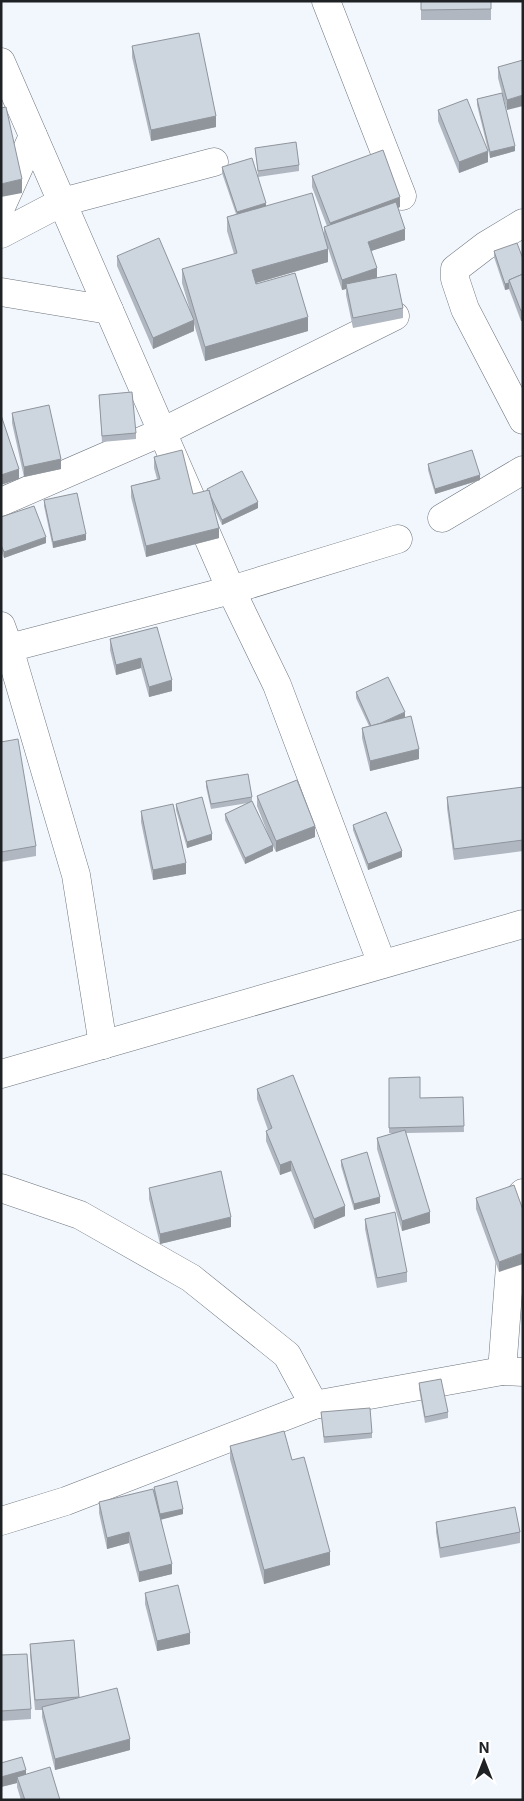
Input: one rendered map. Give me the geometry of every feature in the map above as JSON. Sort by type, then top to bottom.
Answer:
[{"type":"street","points":[[326,1],[402,196]]},
{"type":"street","points":[[1,62],[230,590],[277,685],[382,964]]},
{"type":"street","points":[[1,207],[33,136]]},
{"type":"street","points":[[1,234],[62,202],[214,162]]},
{"type":"street","points":[[523,223],[486,246],[455,269],[455,280],[465,309],[523,420]]},
{"type":"street","points":[[1,292],[109,310]]},
{"type":"street","points":[[1,502],[162,432],[395,316]]},
{"type":"street","points":[[442,518],[523,470]]},
{"type":"street","points":[[103,1045],[76,875],[5,637],[230,590],[398,539]]},
{"type":"street","points":[[1,1074],[523,924]]},
{"type":"street","points":[[1,1188],[80,1215],[190,1278],[287,1355],[314,1405]]},
{"type":"street","points":[[1,1521],[66,1501],[314,1405],[513,1371],[516,1201],[523,1193]]},
{"type":"building","points":[[421,1],[491,1],[491,9],[421,10]]},
{"type":"building","points":[[199,33],[216,116],[151,130],[132,46]]},
{"type":"building","points":[[523,60],[523,95],[507,100],[498,67]]},
{"type":"building","points":[[502,93],[515,146],[490,152],[477,99]]},
{"type":"building","points":[[467,99],[488,151],[459,162],[438,110]]},
{"type":"building","points":[[6,107],[22,179],[1,184],[1,108]]},
{"type":"building","points":[[296,142],[299,165],[258,171],[255,148]]},
{"type":"building","points":[[383,150],[400,197],[330,223],[312,176]]},
{"type":"building","points":[[252,158],[266,203],[237,212],[222,167]]},
{"type":"building","points":[[312,193],[328,249],[252,270],[256,284],[295,273],[308,317],[205,347],[182,269],[237,253],[227,217]]},
{"type":"building","points":[[396,202],[405,229],[368,242],[377,268],[342,280],[324,227]]},
{"type":"building","points":[[159,238],[194,320],[153,338],[117,256]]},
{"type":"building","points":[[517,243],[523,259],[523,274],[509,280],[509,283],[505,284],[494,251]]},
{"type":"building","points":[[396,274],[403,308],[353,318],[346,284]]},
{"type":"building","points":[[523,274],[523,310],[521,311],[509,280]]},
{"type":"building","points":[[132,392],[136,433],[102,436],[99,395]]},
{"type":"building","points":[[49,405],[61,459],[24,467],[12,413]]},
{"type":"building","points":[[1,415],[19,469],[1,475]]},
{"type":"building","points":[[182,450],[193,494],[209,490],[219,528],[146,546],[131,486],[160,479],[154,457]]},
{"type":"building","points":[[472,450],[480,475],[435,489],[428,464]]},
{"type":"building","points":[[242,471],[258,502],[222,520],[207,489]]},
{"type":"building","points":[[77,493],[86,534],[53,542],[44,500]]},
{"type":"building","points":[[34,506],[46,537],[4,552],[1,545],[1,517]]},
{"type":"building","points":[[157,627],[172,680],[149,687],[141,658],[116,665],[110,639]]},
{"type":"building","points":[[388,677],[405,712],[371,726],[356,692]]},
{"type":"building","points":[[411,716],[419,749],[370,761],[362,728]]},
{"type":"building","points":[[18,739],[36,846],[1,852],[1,742]]},
{"type":"building","points":[[248,774],[252,797],[211,804],[206,781]]},
{"type":"building","points":[[297,780],[315,826],[276,841],[257,796]]},
{"type":"building","points":[[523,787],[523,840],[454,849],[447,797]]},
{"type":"building","points":[[202,797],[212,834],[187,842],[176,804]]},
{"type":"building","points":[[252,801],[273,845],[245,858],[225,814]]},
{"type":"building","points":[[173,804],[186,863],[153,870],[141,811]]},
{"type":"building","points":[[386,812],[402,851],[368,864],[353,825]]},
{"type":"building","points":[[293,1075],[345,1206],[314,1219],[291,1161],[280,1165],[266,1131],[272,1128],[257,1089]]},
{"type":"building","points":[[420,1077],[420,1098],[463,1097],[464,1126],[389,1128],[389,1078]]},
{"type":"building","points":[[405,1130],[430,1212],[402,1221],[377,1138]]},
{"type":"building","points":[[367,1152],[380,1197],[354,1204],[341,1160]]},
{"type":"building","points":[[221,1171],[231,1217],[160,1234],[149,1188]]},
{"type":"building","points":[[514,1185],[523,1210],[523,1253],[499,1262],[476,1198]]},
{"type":"building","points":[[395,1212],[407,1272],[377,1278],[365,1219]]},
{"type":"building","points":[[441,1379],[448,1412],[425,1417],[419,1383]]},
{"type":"building","points":[[370,1408],[372,1433],[324,1437],[321,1412]]},
{"type":"building","points":[[284,1431],[292,1460],[304,1457],[330,1552],[264,1570],[230,1446]]},
{"type":"building","points":[[177,1481],[183,1509],[160,1514],[154,1487]]},
{"type":"building","points":[[153,1489],[172,1564],[139,1572],[129,1532],[107,1538],[99,1502]]},
{"type":"building","points":[[515,1507],[520,1532],[440,1548],[436,1522]]},
{"type":"building","points":[[178,1585],[190,1633],[157,1641],[145,1593]]},
{"type":"building","points":[[74,1640],[79,1697],[35,1700],[30,1644]]},
{"type":"building","points":[[27,1654],[31,1709],[1,1711],[1,1655]]},
{"type":"building","points":[[117,1688],[130,1739],[55,1759],[42,1707]]},
{"type":"building","points":[[22,1757],[26,1770],[1,1777],[1,1763]]},
{"type":"building","points":[[50,1767],[60,1800],[25,1800],[17,1777]]}]
